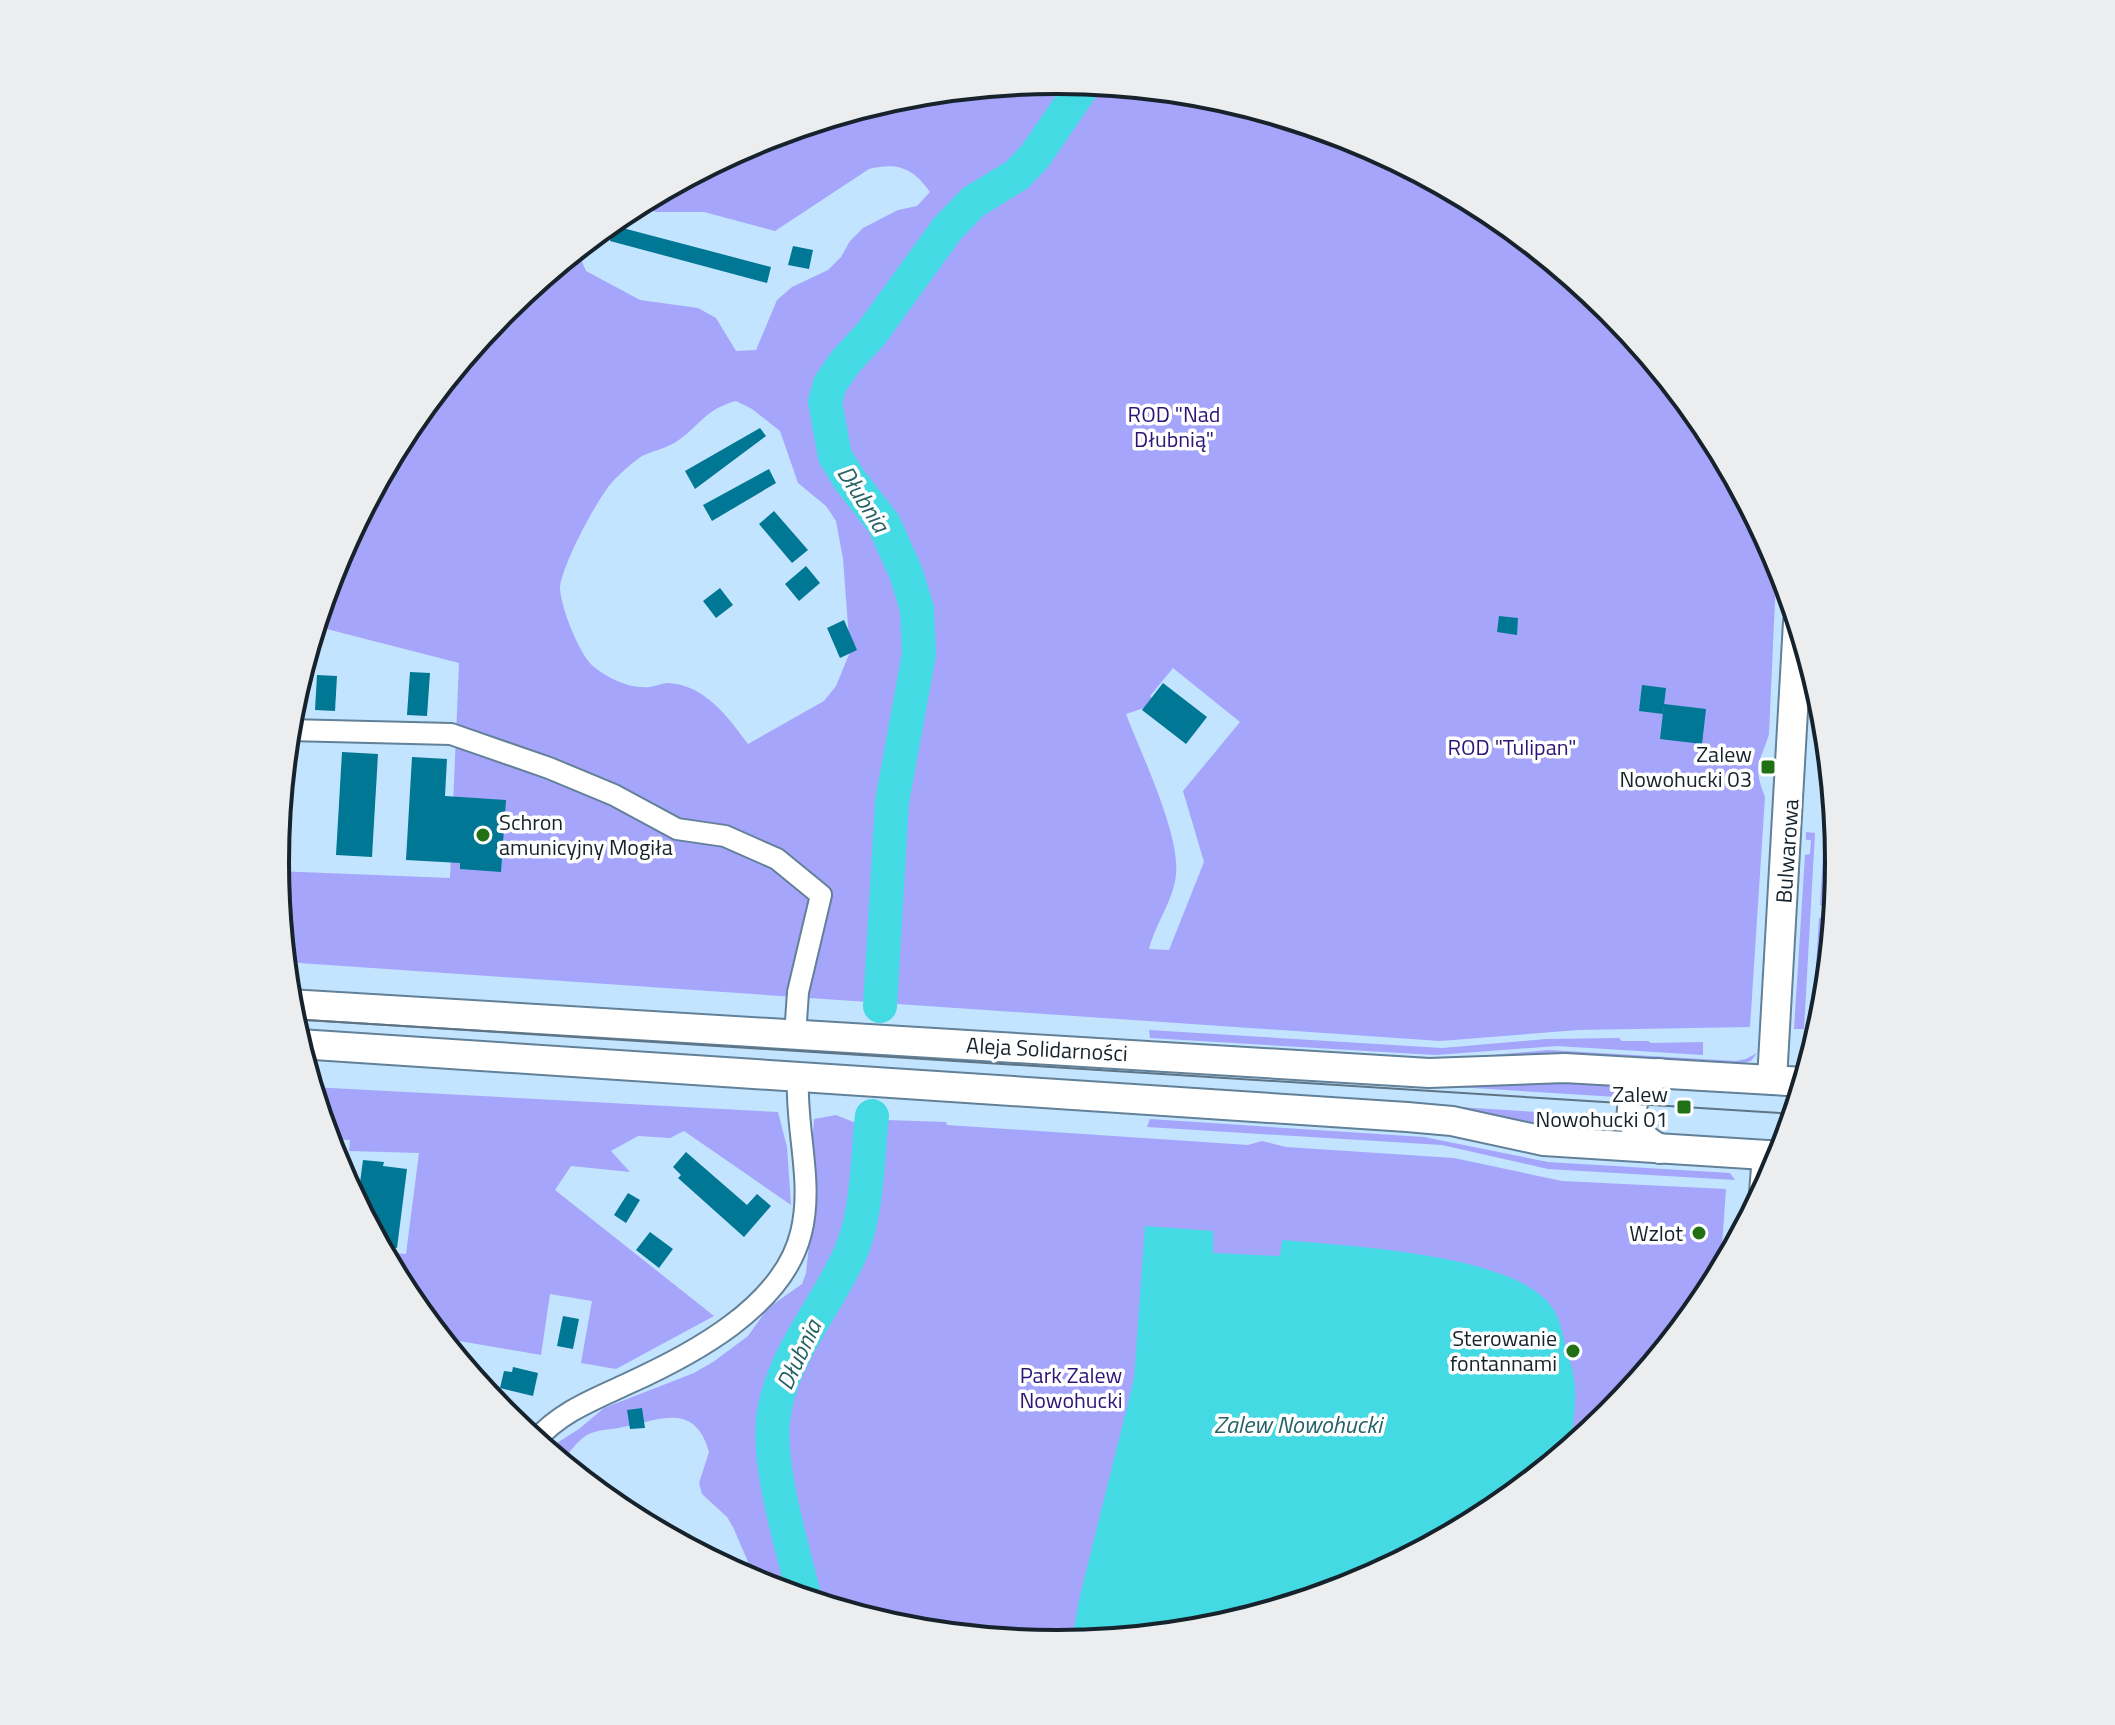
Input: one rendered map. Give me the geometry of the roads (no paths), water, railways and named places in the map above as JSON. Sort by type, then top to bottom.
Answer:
[{"type":"street","name":"Bulwarowa","points":[[1772,1080],[1796,652]]},
{"type":"street","points":[[301,730],[451,734],[549,768],[614,795],[677,829],[725,836],[777,859],[821,895],[798,992],[795,1036]]},
{"type":"street","name":"Aleja Solidarności","points":[[303,1005],[1429,1073],[1565,1068],[1794,1081]]},
{"type":"street","name":"Aleja Solidarności","points":[[311,1045],[1452,1121],[1544,1141],[1769,1155]]},
{"type":"street","points":[[1659,1073],[1639,1089],[1632,1114],[1639,1134],[1660,1149]]},
{"type":"street","points":[[543,1433],[558,1418],[580,1406],[692,1352],[746,1313],[783,1274],[794,1257],[802,1232],[806,1198],[797,1106],[798,1076]]},
{"type":"water","name":"Zalew Nowohucki","points":[[1145,1226],[1213,1231],[1213,1253],[1280,1256],[1282,1240],[1426,1255],[1501,1274],[1531,1288],[1556,1314],[1572,1370],[1575,1396],[1572,1433],[1564,1440],[1484,1501],[1397,1552],[1352,1573],[1256,1605],[1158,1624],[1074,1630],[1134,1379]]},
{"type":"waterway","name":"Dłubnia","points":[[880,1006],[892,802],[919,654],[917,609],[906,573],[884,524],[835,456],[825,402],[830,384],[846,361],[871,334],[947,229],[973,202],[1017,175],[1035,156],[1077,95]]},
{"type":"waterway","name":"Dłubnia","points":[[802,1587],[778,1486],[772,1440],[773,1420],[784,1375],[840,1275],[856,1238],[864,1204],[872,1116]]},
{"type":"tram line","points":[[306,1020],[1784,1113]]},
{"type":"place","name":"Zalew Nowohucki 03","points":[[1768,767]]},
{"type":"place","name":"Schron amunicyjny Mogiła","points":[[483,835]]},
{"type":"place","name":"Zalew Nowohucki 01","points":[[1684,1107]]},
{"type":"place","name":"Wzlot","points":[[1699,1233]]},
{"type":"place","name":"Sterowanie fontannami","points":[[1573,1351]]},
{"type":"park label","name":"ROD \"Nad Dłubnią\"","points":[[1174,426]]},
{"type":"park label","name":"ROD \"Tulipan\"","points":[[1512,747]]},
{"type":"park label","name":"Park Zalew Nowohucki","points":[[1071,1388]]}]
